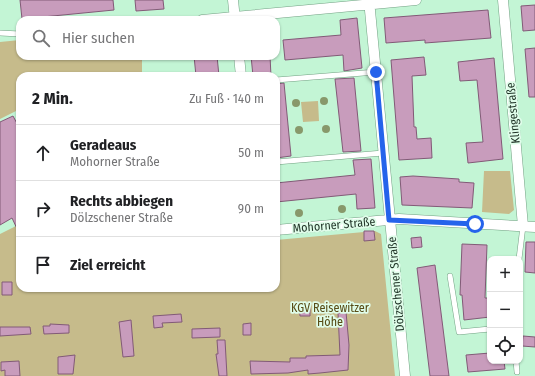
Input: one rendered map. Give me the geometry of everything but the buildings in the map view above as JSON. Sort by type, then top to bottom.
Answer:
[{"type":"street","points":[[233,0],[235,16]]},
{"type":"street","points":[[252,16],[369,2],[416,0]]},
{"type":"street","name":"Klingestraße","points":[[503,0],[523,226]]},
{"type":"street","name":"Dölzschener Straße","points":[[369,2],[405,376]]},
{"type":"street","points":[[239,60],[241,72]]},
{"type":"street","name":"Mohorner Straße","points":[[280,230],[389,220],[535,227]]},
{"type":"lane","points":[[0,33],[16,34]]},
{"type":"lane","points":[[280,80],[376,72]]},
{"type":"lane","points":[[280,162],[383,153]]},
{"type":"lane","points":[[519,256],[523,226]]},
{"type":"lane","points":[[450,276],[459,332],[487,329]]},
{"type":"lane","points":[[516,364],[517,372]]},
{"type":"green space","points":[[16,40],[16,60],[142,60],[142,72],[16,72],[16,111],[0,119],[0,42]]},
{"type":"green space","points":[[318,101],[319,121],[303,122],[301,102]]},
{"type":"green space","points":[[484,171],[510,171],[514,210],[509,214],[482,212]]},
{"type":"green space","name":"KGV Reisewitzer Höhe","points":[[16,226],[16,292],[280,292],[280,240],[375,231],[381,234],[395,376],[0,376],[0,234]]},
{"type":"route","points":[[376,72],[389,220],[399,219],[475,224]]}]
